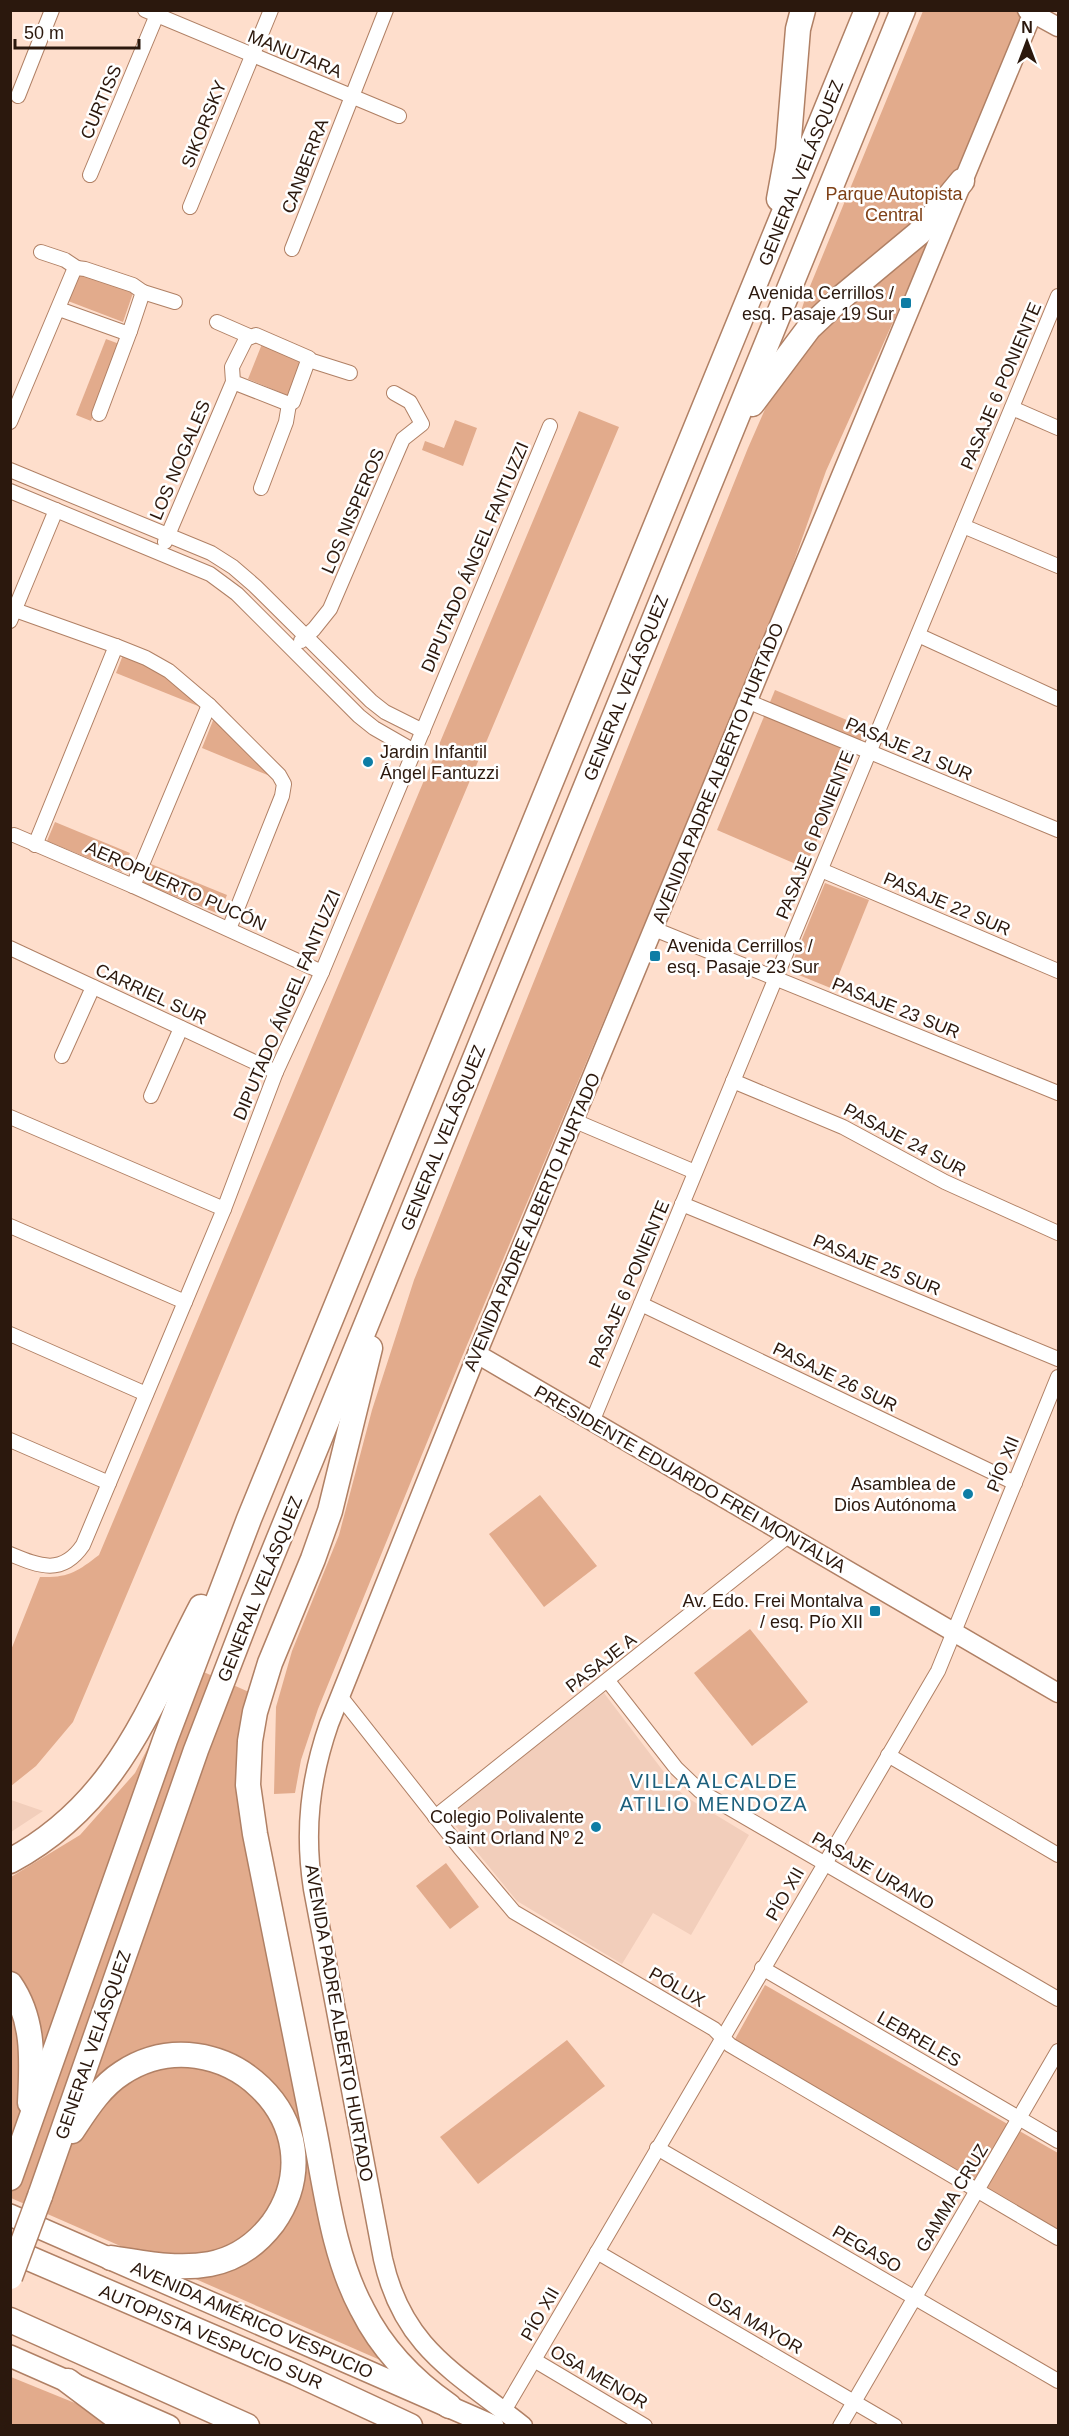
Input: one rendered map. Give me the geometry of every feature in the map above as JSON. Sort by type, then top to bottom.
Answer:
[{"type":"highway","points":[[765,259],[786,159],[795,54],[803,10]]},
{"type":"highway","name":"GENERAL VELÁSQUEZ","points":[[10,2178],[165,1740],[249,1519],[867,10]]},
{"type":"highway","name":"GENERAL VELÁSQUEZ","points":[[10,2277],[196,1750],[253,1602],[903,10]]},
{"type":"highway","points":[[723,448],[776,369],[809,328],[842,297],[919,233],[962,181]]},
{"type":"highway","points":[[395,1256],[330,1511],[258,1696],[250,1741],[248,1785],[257,1845],[325,2184],[335,2233],[349,2282],[362,2310],[386,2346],[422,2386],[449,2406]]},
{"type":"highway","points":[[10,1861],[38,1845],[71,1819],[113,1772],[136,1736],[249,1519]]},
{"type":"highway","points":[[10,1984],[23,2006],[30,2036],[32,2067],[27,2132]]},
{"type":"highway","points":[[51,2163],[99,2094],[122,2073],[148,2061],[178,2055],[221,2062],[258,2083],[278,2106],[291,2139],[292,2172],[287,2195],[277,2216],[257,2241],[234,2257],[199,2266],[162,2265],[111,2258]]},
{"type":"highway","name":"AUTOPISTA VESPUCIO SUR","points":[[10,2250],[296,2373],[410,2426]]},
{"type":"highway","points":[[10,2320],[247,2426]]},
{"type":"highway","points":[[68,2381],[128,2426]]},
{"type":"main road","name":"AVENIDA AMÉRICO VESPUCIO","points":[[10,2215],[449,2406],[499,2418]]},
{"type":"main road","points":[[10,2356],[169,2426]]},
{"type":"street","points":[[18,96],[52,10]]},
{"type":"street","name":"SIKORSKY","points":[[190,207],[271,10]]},
{"type":"street","name":"CANBERRA","points":[[292,249],[386,10]]},
{"type":"street","points":[[1031,11],[1059,27]]},
{"type":"street","name":"AVENIDA PADRE ALBERTO HURTADO","points":[[523,2426],[499,2418],[431,2354],[405,2320],[387,2275],[309,1866],[308,1820],[314,1774],[329,1724],[477,1354],[1031,11]]},
{"type":"street","name":"MANUTARA","points":[[154,12],[399,116]]},
{"type":"street","name":"CURTISS","points":[[90,175],[154,12]]},
{"type":"street","points":[[41,252],[65,260],[77,268],[133,285],[143,292],[175,302]]},
{"type":"street","points":[[10,422],[71,276],[77,268]]},
{"type":"street","points":[[99,414],[143,292]]},
{"type":"street","name":"PASAJE 6 PONIENTE","points":[[592,1422],[1057,302]]},
{"type":"street","points":[[59,309],[126,333],[130,331]]},
{"type":"street","points":[[218,322],[249,336],[256,335],[307,356],[309,360],[350,373]]},
{"type":"street","name":"LOS NOGALES","points":[[160,552],[233,382],[231,367],[249,336]]},
{"type":"street","points":[[261,488],[286,422],[289,404],[292,402],[309,360]]},
{"type":"street","points":[[233,382],[289,404]]},
{"type":"street","name":"LOS NISPEROS","points":[[293,649],[323,619],[335,599],[403,440],[422,424],[410,402],[394,393]]},
{"type":"street","points":[[1012,408],[1059,428]]},
{"type":"street","name":"DIPUTADO ÁNGEL FANTUZZI","points":[[10,1554],[32,1563],[51,1566],[74,1557],[83,1545],[224,1209],[276,1072],[322,972],[549,426]]},
{"type":"street","points":[[10,470],[211,553],[233,567],[371,701],[385,712],[423,730]]},
{"type":"street","points":[[10,491],[199,568],[221,581],[359,716],[374,728],[414,751]]},
{"type":"street","points":[[56,510],[13,616],[116,646],[147,658],[169,671],[209,705],[279,775],[284,784],[282,796],[230,929]]},
{"type":"street","points":[[963,526],[1059,566]]},
{"type":"street","points":[[918,635],[1059,699]]},
{"type":"street","points":[[35,845],[116,646]]},
{"type":"street","name":"PASAJE 21 SUR","points":[[747,700],[1059,830]]},
{"type":"street","points":[[133,886],[209,705]]},
{"type":"street","name":"AEROPUERTO PUCÓN","points":[[14,835],[230,929],[322,972]]},
{"type":"street","name":"PASAJE 22 SUR","points":[[821,870],[1059,971]]},
{"type":"street","name":"PASAJE 23 SUR","points":[[654,929],[1059,1093]]},
{"type":"street","name":"CARRIEL SUR","points":[[10,948],[276,1072]]},
{"type":"street","points":[[62,1056],[93,987]]},
{"type":"street","points":[[151,1096],[181,1028]]},
{"type":"street","name":"PASAJE 24 SUR","points":[[733,1081],[843,1127],[945,1182],[1059,1233]]},
{"type":"street","points":[[10,1117],[224,1209]]},
{"type":"street","points":[[575,1121],[695,1172]]},
{"type":"street","name":"PASAJE 25 SUR","points":[[682,1204],[1059,1359]]},
{"type":"street","points":[[10,1226],[185,1302]]},
{"type":"street","name":"PASAJE 26 SUR","points":[[641,1304],[1014,1483]]},
{"type":"street","points":[[10,1334],[147,1394]]},
{"type":"street","name":"PRESIDENTE EDUARDO FREI MONTALVA","points":[[477,1354],[1059,1693]]},
{"type":"street","name":"PÍO XII","points":[[499,2418],[938,1671],[1059,1377]]},
{"type":"street","points":[[10,1440],[109,1483]]},
{"type":"street","name":"PASAJE A","points":[[435,1817],[609,1681],[788,1536]]},
{"type":"street","name":"PASAJE URANO","points":[[609,1681],[676,1768],[693,1785],[1059,1999]]},
{"type":"street","name":"PÓLUX","points":[[340,1696],[435,1817],[514,1912],[526,1922],[701,2021],[730,2045],[1059,2238]]},
{"type":"street","points":[[888,1755],[1059,1855]]},
{"type":"street","name":"LEBRELES","points":[[762,1968],[1059,2140]]},
{"type":"street","name":"GAMMA CRUZ","points":[[840,2426],[1059,2051]]},
{"type":"street","name":"PEGASO","points":[[657,2148],[1059,2381]]},
{"type":"street","name":"OSA MAYOR","points":[[597,2252],[895,2426]]},
{"type":"street","name":"OSA MENOR","points":[[534,2360],[645,2426]]},
{"type":"shaded area","name":"Colegio Polivalente Saint Orland Nº 2","points":[[604,1693],[676,1788],[686,1797],[749,1835],[691,1935],[653,1913],[622,1964],[517,1901],[450,1819],[450,1812]]},
{"type":"shaded area","points":[[11,1800],[43,1811],[11,1832]]},
{"type":"green space","name":"Parque Autopista Central","points":[[923,11],[1025,11],[937,224],[826,471],[776,612],[459,1364],[318,1709],[301,1760],[295,1793],[274,1794],[276,1707],[292,1651],[339,1535],[372,1410],[414,1280],[748,448],[780,375],[806,296]]},
{"type":"green space","points":[[78,273],[133,293],[123,322],[68,301]]},
{"type":"green space","points":[[106,339],[122,345],[91,421],[76,415]]},
{"type":"green space","points":[[262,344],[304,361],[289,396],[248,379]]},
{"type":"green space","points":[[579,411],[619,427],[73,1722],[36,1766],[11,1786],[11,1650],[40,1577],[72,1573],[99,1555]]},
{"type":"green space","points":[[455,420],[477,428],[463,466],[422,450],[425,441],[444,448]]},
{"type":"green space","points":[[123,655],[163,671],[198,706],[116,673]]},
{"type":"green space","points":[[775,690],[866,728],[805,868],[717,830]]},
{"type":"green space","points":[[214,718],[270,776],[202,748]]},
{"type":"green space","points":[[55,822],[130,853],[122,872],[47,841]]},
{"type":"green space","points":[[151,864],[227,895],[219,914],[143,883]]},
{"type":"green space","points":[[825,883],[869,900],[833,989],[789,971]]},
{"type":"green space","points":[[540,1495],[597,1566],[544,1607],[489,1534]]},
{"type":"green space","points":[[750,1629],[808,1702],[752,1746],[694,1673]]},
{"type":"green space","points":[[190,1666],[249,1692],[242,1722],[318,2184],[387,2363],[11,2198],[11,1877],[80,1835],[135,1773]]},
{"type":"green space","points":[[446,1863],[479,1907],[450,1929],[416,1886]]},
{"type":"green space","points":[[765,1985],[1058,2153],[1058,2230],[734,2041]]},
{"type":"green space","points":[[567,2040],[605,2086],[478,2184],[440,2137]]},
{"type":"green space","points":[[11,2377],[129,2425],[11,2425]]},
{"type":"place","name":"Avenida Cerrillos / esq. Pasaje 19 Sur","points":[[906,303]]},
{"type":"place","name":"Jardin Infantil Ángel Fantuzzi","points":[[368,762]]},
{"type":"place","name":"Avenida Cerrillos / esq. Pasaje 23 Sur","points":[[655,956]]},
{"type":"place","name":"Asamblea de Dios Autónoma","points":[[968,1494]]},
{"type":"place","name":"Av. Edo. Frei Montalva / esq. Pío XII","points":[[875,1611]]},
{"type":"place","name":"Colegio Polivalente Saint Orland Nº 2","points":[[596,1827]]},
{"type":"district","name":"VILLA ALCALDE ATILIO MENDOZA","points":[[714,1792]]}]
